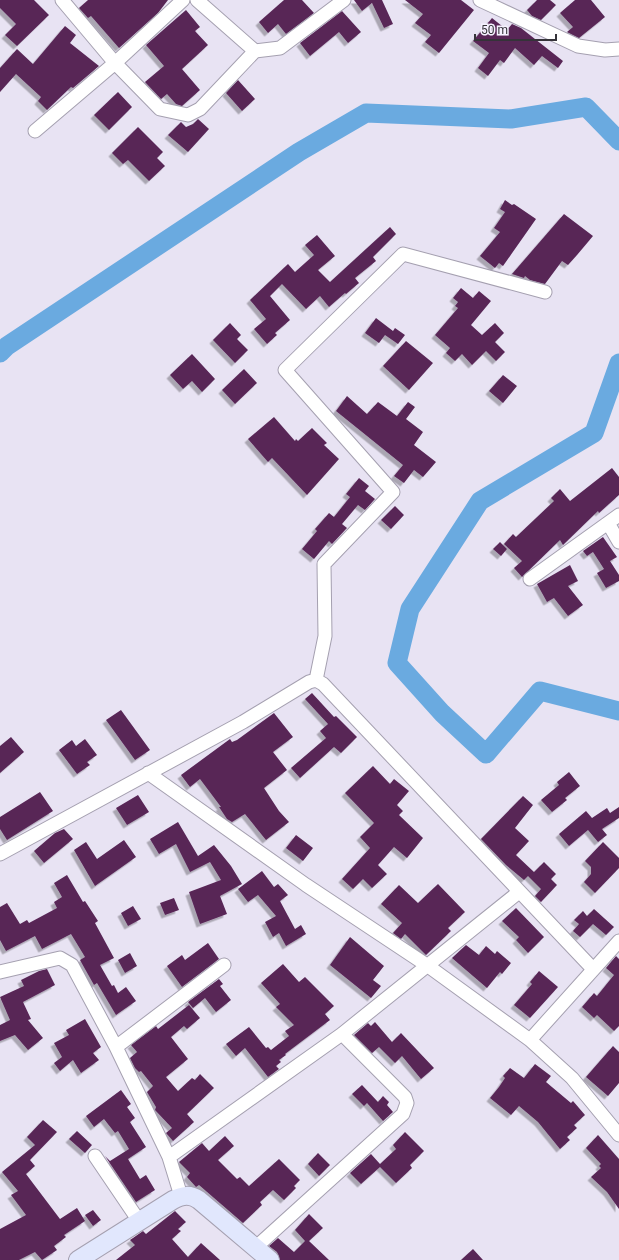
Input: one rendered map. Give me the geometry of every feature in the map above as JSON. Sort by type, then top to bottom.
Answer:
[{"type":"main road","points":[[82,1259],[139,1220],[182,1196],[189,1195],[199,1200],[270,1260]]},
{"type":"street","points":[[35,132],[115,63],[183,0]]},
{"type":"street","points":[[197,0],[255,51]]},
{"type":"street","points":[[70,3],[115,63],[160,109],[188,115],[200,109],[255,51],[280,48],[344,0]]},
{"type":"street","points":[[480,0],[578,46],[604,50],[619,50]]},
{"type":"street","points":[[316,680],[325,636],[324,564],[393,492],[286,370],[403,254],[545,292]]},
{"type":"street","points":[[530,579],[619,515]]},
{"type":"street","points":[[608,523],[619,542]]},
{"type":"street","points":[[0,854],[243,722],[309,682],[316,680],[323,684],[593,969]]},
{"type":"street","points":[[148,773],[306,885],[428,966],[530,1040],[572,1078],[619,1135]]},
{"type":"street","points":[[169,1157],[342,1034],[519,892]]},
{"type":"street","points":[[530,1040],[619,941]]},
{"type":"street","points":[[0,972],[60,958],[67,960],[72,965],[116,1047],[169,1157],[182,1196]]},
{"type":"street","points":[[116,1047],[224,965]]},
{"type":"street","points":[[255,1248],[347,1166],[403,1114],[406,1108],[405,1097],[342,1034]]},
{"type":"street","points":[[95,1156],[139,1220]]},
{"type":"building","points":[[0,0],[34,0],[49,15],[17,46],[5,35],[16,24],[0,8]]},
{"type":"building","points":[[88,0],[168,0],[158,13],[119,48],[91,16],[88,18],[79,8]]},
{"type":"building","points":[[284,0],[302,0],[314,13],[286,34],[278,24],[268,33],[259,22]]},
{"type":"building","points":[[354,0],[382,0],[393,24],[384,28],[372,3],[362,11]]},
{"type":"building","points":[[405,0],[461,0],[474,10],[439,53],[425,42],[431,35],[415,23],[423,14]]},
{"type":"building","points":[[537,0],[550,0],[556,5],[541,20],[532,16],[527,10]]},
{"type":"building","points":[[575,0],[591,0],[605,17],[579,38],[567,32],[573,27],[560,13]]},
{"type":"building","points":[[186,10],[200,27],[195,31],[208,45],[182,69],[200,90],[182,106],[176,104],[167,94],[161,99],[145,82],[164,66],[146,45]]},
{"type":"building","points":[[342,11],[361,32],[348,43],[339,32],[310,56],[300,43]]},
{"type":"building","points":[[492,18],[507,30],[512,24],[521,28],[563,61],[558,68],[542,56],[534,65],[515,48],[504,63],[500,60],[488,76],[478,68],[489,53],[473,41]]},
{"type":"building","points":[[65,26],[76,35],[70,43],[99,66],[73,88],[71,87],[47,110],[38,101],[41,97],[16,74],[0,92],[0,68],[17,49],[33,64]]},
{"type":"building","points":[[238,80],[255,99],[242,111],[226,93]]},
{"type":"building","points":[[118,92],[132,107],[109,130],[94,115]]},
{"type":"building","points":[[198,119],[209,129],[188,152],[168,135],[181,122],[186,127],[193,124]]},
{"type":"building","points":[[138,127],[163,152],[157,158],[165,166],[149,181],[128,160],[123,164],[112,153]]},
{"type":"building","points":[[505,200],[512,205],[514,204],[536,219],[503,266],[499,263],[495,268],[480,256],[500,232],[494,228],[505,212],[500,209]]},
{"type":"building","points":[[564,214],[593,236],[577,255],[568,265],[562,261],[545,284],[530,280],[525,276],[524,278],[512,274]]},
{"type":"building","points":[[390,227],[396,234],[373,257],[376,261],[355,278],[359,283],[329,307],[320,296],[306,309],[282,284],[270,296],[290,320],[275,333],[277,335],[267,344],[254,329],[266,319],[250,300],[288,264],[295,272],[314,255],[305,245],[317,235],[335,256],[318,270],[330,282]]},
{"type":"building","points":[[461,288],[473,298],[479,291],[491,301],[471,325],[482,335],[495,323],[504,333],[495,342],[505,352],[496,361],[486,351],[472,365],[462,354],[455,361],[446,353],[450,348],[435,335],[458,308],[455,306],[458,302],[453,298]]},
{"type":"building","points":[[376,318],[393,331],[395,328],[405,335],[398,344],[385,335],[379,343],[365,333]]},
{"type":"building","points":[[230,323],[241,335],[237,339],[248,350],[235,363],[213,340]]},
{"type":"building","points":[[406,341],[433,363],[409,390],[383,366]]},
{"type":"building","points":[[192,354],[215,379],[202,392],[192,381],[183,389],[170,375]]},
{"type":"building","points":[[244,369],[257,383],[235,404],[222,390]]},
{"type":"building","points":[[503,375],[517,386],[503,403],[489,391]]},
{"type":"building","points":[[347,396],[367,414],[378,402],[397,416],[408,402],[415,407],[406,419],[423,432],[414,445],[436,462],[423,477],[414,470],[404,483],[394,476],[403,465],[336,411]]},
{"type":"building","points":[[274,417],[295,441],[296,439],[298,441],[312,428],[327,443],[324,445],[339,459],[307,495],[272,458],[268,462],[248,439]]},
{"type":"building","points":[[612,468],[619,477],[619,495],[599,513],[598,511],[563,545],[560,540],[522,577],[514,568],[522,561],[504,544],[513,534],[516,537],[554,501],[551,498],[560,489],[570,501]]},
{"type":"building","points":[[359,478],[369,486],[365,491],[375,499],[365,510],[358,505],[342,524],[347,528],[332,544],[329,541],[314,559],[302,549],[317,531],[315,529],[329,513],[334,517],[350,497],[346,494]]},
{"type":"building","points":[[395,506],[404,515],[391,529],[381,520]]},
{"type":"building","points":[[603,537],[617,557],[610,561],[619,575],[619,581],[606,588],[597,573],[604,569],[593,552],[587,556],[583,551]]},
{"type":"building","points":[[500,542],[507,549],[501,556],[493,549]]},
{"type":"building","points":[[570,565],[578,581],[568,586],[583,605],[568,616],[554,598],[547,602],[537,584]]},
{"type":"building","points":[[312,693],[334,717],[336,716],[357,737],[341,753],[334,747],[300,778],[291,768],[326,738],[320,731],[328,724],[305,699]]},
{"type":"building","points":[[121,710],[150,750],[135,760],[106,720]]},
{"type":"building","points":[[274,713],[293,737],[273,752],[287,770],[264,788],[279,811],[289,822],[266,840],[245,814],[232,822],[227,819],[219,807],[221,807],[200,779],[190,787],[181,775],[230,739],[232,742],[237,740]]},
{"type":"building","points":[[11,737],[24,752],[0,773],[0,746]]},
{"type":"building","points":[[85,739],[97,755],[87,762],[90,765],[77,774],[59,750],[72,740],[76,746]]},
{"type":"building","points":[[373,766],[390,784],[394,779],[409,791],[397,805],[403,811],[399,815],[423,838],[407,858],[394,847],[378,865],[387,874],[372,888],[363,879],[353,889],[342,879],[370,848],[360,837],[374,823],[345,793]]},
{"type":"building","points":[[569,772],[580,786],[565,798],[567,800],[552,812],[541,800],[559,785],[557,782]]},
{"type":"building","points":[[40,792],[53,811],[7,840],[0,829],[0,817]]},
{"type":"building","points":[[138,795],[149,812],[127,825],[116,808]]},
{"type":"building","points":[[523,796],[533,805],[515,828],[529,841],[516,855],[534,872],[544,862],[556,874],[551,879],[557,885],[541,902],[535,896],[541,889],[528,876],[524,880],[506,865],[481,839]]},
{"type":"building","points":[[619,807],[619,818],[602,829],[607,835],[598,842],[588,830],[569,846],[559,834],[586,811],[592,818],[607,808],[610,813]]},
{"type":"building","points":[[178,822],[198,856],[214,845],[231,866],[242,884],[220,896],[227,914],[200,924],[189,892],[221,880],[210,862],[190,872],[176,844],[159,854],[150,839]]},
{"type":"building","points":[[64,829],[73,839],[44,863],[34,851],[55,833]]},
{"type":"building","points":[[296,835],[313,848],[303,861],[286,848]]},
{"type":"building","points":[[124,840],[136,857],[95,886],[74,850],[86,842],[97,859]]},
{"type":"building","points":[[603,842],[619,858],[619,868],[595,893],[584,882],[591,874],[591,867],[585,861]]},
{"type":"building","points":[[262,871],[274,887],[278,884],[288,895],[280,901],[295,929],[301,925],[306,934],[286,946],[279,933],[273,937],[265,922],[276,916],[258,895],[248,902],[238,889]]},
{"type":"building","points":[[67,875],[83,902],[85,901],[98,921],[95,923],[114,958],[100,965],[112,986],[114,985],[118,993],[126,987],[136,1001],[116,1015],[97,983],[94,985],[80,960],[85,957],[71,934],[42,949],[35,936],[6,951],[0,940],[0,907],[7,903],[20,924],[27,920],[29,923],[57,908],[54,902],[62,897],[54,883]]},
{"type":"building","points":[[438,884],[465,912],[448,928],[451,931],[426,955],[405,934],[401,939],[393,933],[402,923],[381,904],[399,885],[418,903]]},
{"type":"building","points":[[174,898],[179,910],[165,915],[160,903]]},
{"type":"building","points":[[133,906],[141,919],[128,926],[121,913]]},
{"type":"building","points":[[516,908],[544,937],[528,953],[516,940],[519,937],[502,921]]},
{"type":"building","points":[[594,909],[614,927],[606,935],[593,924],[580,937],[573,931],[579,924],[574,920],[583,911],[587,916]]},
{"type":"building","points":[[350,937],[384,966],[373,980],[381,986],[371,998],[330,965]]},
{"type":"building","points":[[208,943],[219,959],[182,987],[167,966],[182,955],[185,960]]},
{"type":"building","points":[[466,945],[479,955],[486,946],[495,954],[497,951],[511,963],[502,974],[500,972],[487,988],[452,958]]},
{"type":"building","points":[[130,953],[137,966],[125,973],[118,960]]},
{"type":"building","points":[[616,956],[619,959],[619,1026],[614,1031],[597,1015],[594,1018],[582,1007],[594,993],[597,996],[614,975],[606,968]]},
{"type":"building","points":[[283,964],[299,982],[305,977],[334,1006],[325,1014],[330,1020],[285,1054],[286,1055],[279,1060],[281,1062],[276,1066],[279,1069],[268,1077],[245,1048],[236,1056],[226,1044],[249,1027],[266,1048],[268,1047],[271,1050],[289,1036],[285,1031],[294,1025],[276,1007],[280,1004],[261,983]]},
{"type":"building","points":[[47,969],[55,985],[23,1002],[31,1019],[28,1020],[43,1038],[28,1050],[15,1035],[0,1041],[0,1025],[10,1020],[0,997],[24,986],[21,980],[39,971]]},
{"type":"building","points":[[539,971],[558,987],[530,1018],[514,1005],[532,984],[530,982]]},
{"type":"building","points":[[219,979],[223,984],[220,986],[231,1000],[216,1012],[205,998],[193,1008],[188,1002]]},
{"type":"building","points":[[189,1005],[200,1018],[187,1029],[184,1026],[171,1037],[188,1059],[166,1077],[178,1091],[192,1078],[195,1080],[200,1074],[214,1088],[187,1114],[194,1122],[173,1141],[166,1133],[172,1128],[155,1110],[156,1107],[147,1092],[153,1086],[141,1071],[139,1072],[135,1068],[130,1058],[137,1052],[131,1045],[156,1026],[158,1029]]},
{"type":"building","points":[[85,1019],[101,1047],[93,1053],[99,1060],[81,1073],[73,1060],[60,1071],[54,1063],[62,1057],[54,1043],[69,1035],[66,1030]]},
{"type":"building","points":[[375,1022],[392,1042],[401,1033],[434,1068],[421,1079],[402,1056],[395,1063],[379,1047],[372,1053],[354,1035],[368,1023],[371,1026]]},
{"type":"building","points":[[613,1046],[619,1052],[619,1083],[608,1096],[586,1077]]},
{"type":"building","points":[[535,1064],[551,1076],[546,1082],[571,1103],[573,1101],[585,1115],[574,1125],[577,1128],[567,1137],[570,1140],[560,1149],[538,1122],[519,1106],[511,1115],[490,1098],[505,1078],[503,1076],[510,1068],[524,1078]]},
{"type":"building","points":[[362,1085],[378,1102],[383,1096],[389,1102],[387,1105],[393,1112],[383,1121],[367,1103],[364,1106],[352,1094]]},
{"type":"building","points":[[121,1090],[131,1104],[127,1107],[135,1118],[130,1122],[146,1147],[128,1159],[140,1179],[146,1175],[155,1190],[136,1202],[105,1156],[110,1161],[129,1149],[118,1131],[115,1133],[104,1119],[94,1127],[86,1116]]},
{"type":"building","points":[[43,1120],[57,1132],[30,1160],[35,1166],[26,1174],[60,1219],[77,1208],[85,1221],[64,1235],[66,1237],[54,1246],[57,1250],[42,1260],[35,1252],[19,1260],[0,1260],[0,1229],[26,1215],[11,1195],[18,1191],[2,1172],[35,1145],[27,1137]]},
{"type":"building","points":[[77,1131],[92,1145],[85,1153],[69,1139]]},
{"type":"building","points":[[405,1132],[424,1151],[410,1165],[412,1168],[396,1183],[380,1167],[361,1184],[350,1173],[371,1154],[380,1164],[396,1149],[393,1145]]},
{"type":"building","points":[[598,1135],[619,1159],[619,1209],[607,1192],[591,1177],[601,1168],[599,1166],[601,1164],[586,1148]]},
{"type":"building","points":[[225,1136],[234,1146],[218,1160],[237,1179],[240,1177],[249,1186],[279,1159],[300,1180],[294,1186],[296,1188],[284,1200],[273,1190],[260,1202],[262,1205],[243,1223],[199,1185],[196,1187],[187,1177],[190,1173],[179,1162],[202,1143],[209,1151]]},
{"type":"building","points":[[318,1153],[330,1165],[319,1176],[308,1164]]},
{"type":"building","points":[[93,1210],[101,1220],[93,1226],[85,1215]]},
{"type":"building","points":[[175,1211],[186,1222],[178,1229],[181,1231],[172,1239],[188,1257],[201,1243],[220,1260],[116,1260],[135,1245],[130,1240],[143,1231],[146,1234]]},
{"type":"building","points":[[309,1214],[323,1228],[309,1241],[329,1260],[280,1260],[277,1252],[269,1246],[278,1238],[294,1252],[305,1241],[295,1230]]},
{"type":"building","points":[[473,1249],[483,1260],[461,1260]]},
{"type":"waterway","points":[[0,353],[7,346],[299,152],[366,113],[511,119],[586,107],[619,141]]},
{"type":"waterway","points":[[619,363],[594,433],[480,501],[410,609],[397,663],[442,713],[486,754],[540,691],[619,711]]}]
